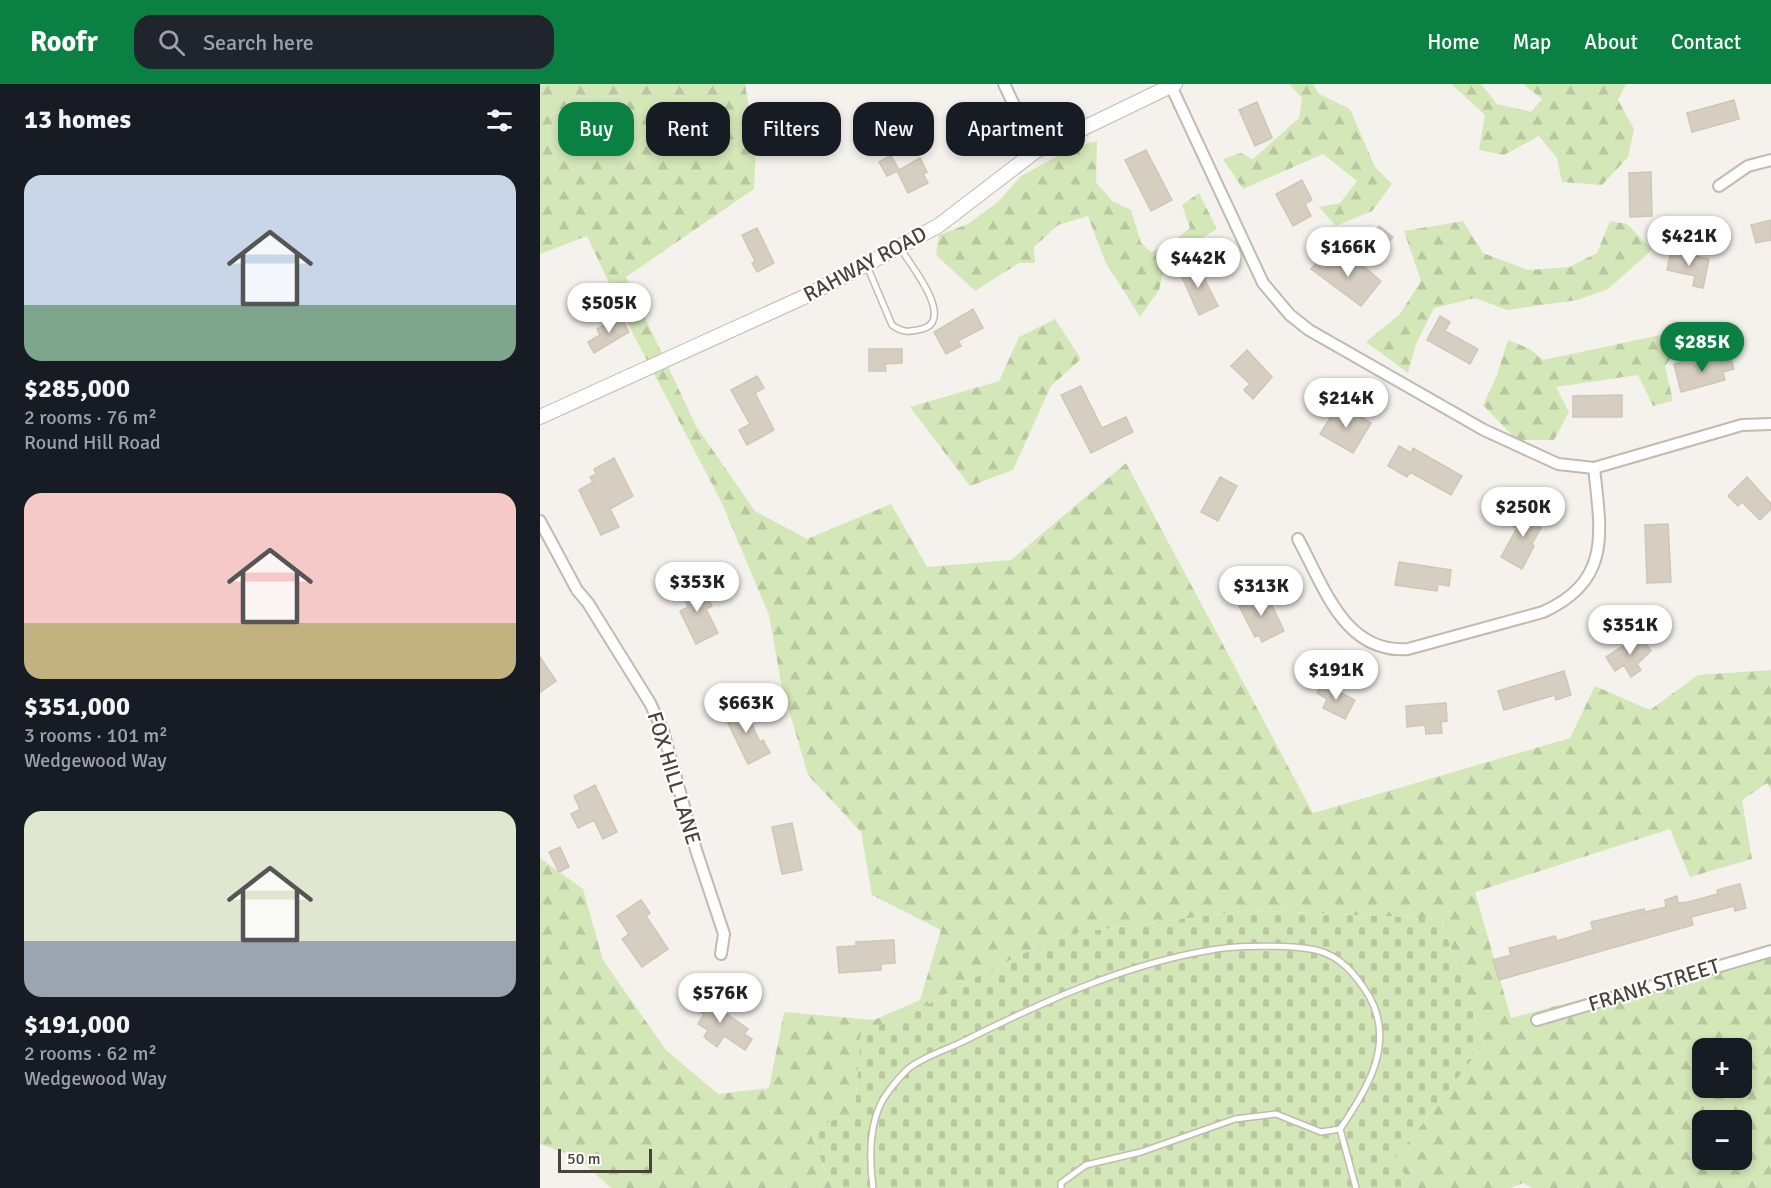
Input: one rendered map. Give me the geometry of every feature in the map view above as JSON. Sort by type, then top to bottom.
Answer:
[{"type":"street","points":[[1004,84],[1013,102]]},
{"type":"street","points":[[1173,85],[1263,283],[1290,315],[1309,330],[1518,448],[1558,464],[1594,468],[1742,425],[1771,424]]},
{"type":"street","name":"RAHWAY ROAD","points":[[1085,127],[1173,85]]},
{"type":"street","name":"RAHWAY ROAD","points":[[540,417],[804,297],[867,264],[938,226],[1029,156]]},
{"type":"street","points":[[1719,186],[1748,166],[1771,160]]},
{"type":"street","points":[[1298,539],[1349,627],[1370,644],[1388,649],[1408,649],[1543,612],[1575,594],[1586,580],[1600,547],[1594,468]]},
{"type":"street","name":"FOX HILL LANE","points":[[540,521],[577,590],[588,603],[650,703],[663,731],[696,850],[724,934],[721,954]]},
{"type":"street","name":"FRANK STREET","points":[[1537,1020],[1771,951]]},
{"type":"lane","points":[[867,264],[892,325],[909,332],[927,328],[935,317],[935,306],[899,246]]},
{"type":"lane","points":[[873,1188],[870,1167],[872,1127],[886,1094],[910,1068],[985,1031],[1124,972],[1213,949],[1260,947],[1316,950],[1339,961],[1356,975],[1371,1001],[1377,1019],[1380,1053],[1364,1095],[1340,1129],[1321,1132],[1276,1114],[1235,1119],[1141,1152],[1086,1165],[1061,1183],[1061,1188]]},
{"type":"lane","points":[[1340,1129],[1356,1188]]},
{"type":"green space","points":[[540,84],[745,84],[748,102],[742,102],[742,156],[756,156],[754,189],[626,277],[696,426],[755,511],[807,539],[891,504],[927,567],[1011,560],[1126,463],[1313,813],[1570,738],[1595,686],[1650,710],[1698,675],[1771,670],[1771,790],[1767,783],[1742,800],[1752,859],[1690,877],[1670,829],[1475,892],[1511,1018],[1771,949],[1771,1188],[1532,1188],[1523,1183],[1510,1188],[1415,1188],[1394,1160],[1484,1044],[1441,919],[1250,910],[1061,935],[974,978],[915,1012],[861,1032],[855,1109],[810,1132],[832,1188],[611,1188],[577,1157],[540,1144],[540,858],[583,889],[603,960],[666,1050],[718,1094],[769,1088],[784,1012],[874,1020],[920,1000],[941,930],[872,895],[861,832],[808,775],[781,683],[769,615],[721,501],[633,334],[587,236],[540,254]]},
{"type":"green space","points":[[1289,84],[1313,84],[1319,94],[1350,109],[1375,167],[1392,184],[1372,211],[1336,226],[1319,207],[1340,203],[1357,181],[1323,154],[1243,189],[1223,159],[1241,153],[1253,159],[1299,118],[1302,98]]},
{"type":"green space","points":[[1451,84],[1481,84],[1497,104],[1531,112],[1542,99],[1523,84],[1626,84],[1618,100],[1634,129],[1628,157],[1602,185],[1562,182],[1557,158],[1539,136],[1504,155],[1479,150],[1485,115]]},
{"type":"green space","points":[[1097,141],[1096,182],[1112,201],[1131,210],[1141,243],[1151,252],[1172,242],[1190,228],[1182,205],[1199,193],[1217,229],[1166,259],[1159,290],[1140,317],[1105,261],[1088,216],[1058,225],[1034,247],[1035,263],[1019,263],[975,291],[936,255],[939,235],[968,224],[999,201],[1021,176],[1058,156],[1085,156],[1085,144]]},
{"type":"green space","points":[[1463,221],[1483,253],[1528,270],[1569,267],[1597,253],[1610,221],[1627,224],[1652,250],[1608,289],[1578,300],[1507,310],[1475,298],[1434,308],[1416,344],[1408,373],[1366,342],[1400,314],[1421,281],[1404,231]]},
{"type":"green space","points":[[1055,319],[1081,359],[1051,386],[1013,470],[970,486],[910,407],[999,381],[1019,337]]},
{"type":"green space","points":[[1693,328],[1665,366],[1673,401],[1653,406],[1638,375],[1556,387],[1569,412],[1554,440],[1517,440],[1483,405],[1497,375],[1508,340],[1530,349],[1543,360]]},
{"type":"green space","points":[[1250,910],[1441,919],[1484,1044],[1394,1160],[1415,1188],[832,1188],[810,1132],[855,1109],[861,1032],[915,1012],[974,978],[1061,935]]},
{"type":"building","points":[[1734,100],[1739,119],[1692,132],[1687,113]]},
{"type":"building","points":[[1257,102],[1272,138],[1255,146],[1239,110]]},
{"type":"building","points":[[1146,150],[1172,200],[1151,211],[1125,160]]},
{"type":"building","points":[[892,156],[899,170],[920,158],[927,172],[923,174],[928,183],[908,193],[897,171],[887,176],[879,162]]},
{"type":"building","points":[[1651,172],[1652,216],[1630,217],[1629,173]]},
{"type":"building","points":[[1302,180],[1312,200],[1305,204],[1311,216],[1293,226],[1276,194]]},
{"type":"building","points":[[1771,220],[1771,240],[1756,243],[1751,225]]},
{"type":"building","points":[[1379,226],[1393,237],[1385,246],[1371,235]]},
{"type":"building","points":[[757,228],[774,263],[757,272],[752,263],[755,261],[742,235]]},
{"type":"building","points":[[1671,251],[1709,259],[1703,288],[1693,286],[1695,276],[1667,270]]},
{"type":"building","points":[[1333,253],[1346,264],[1352,257],[1381,281],[1361,306],[1311,269],[1319,260],[1324,264]]},
{"type":"building","points":[[1192,261],[1198,273],[1201,272],[1218,306],[1199,315],[1178,268]]},
{"type":"building","points":[[973,309],[983,328],[958,341],[961,346],[946,354],[934,332]]},
{"type":"building","points":[[620,316],[629,332],[594,353],[588,342],[600,335],[597,329]]},
{"type":"building","points":[[1440,316],[1450,322],[1445,331],[1478,349],[1470,364],[1427,340]]},
{"type":"building","points":[[869,349],[902,349],[902,363],[885,364],[886,371],[869,371]]},
{"type":"building","points":[[1247,350],[1272,377],[1253,399],[1244,390],[1250,384],[1231,366]]},
{"type":"building","points":[[1730,356],[1734,369],[1723,372],[1725,380],[1681,392],[1674,364],[1693,359],[1695,366]]},
{"type":"building","points":[[757,376],[764,388],[755,393],[774,430],[747,445],[739,430],[750,424],[731,390]]},
{"type":"building","points":[[1081,386],[1102,428],[1126,417],[1133,432],[1091,453],[1061,395]]},
{"type":"building","points":[[1622,395],[1622,417],[1573,417],[1573,396]]},
{"type":"building","points":[[1339,404],[1371,423],[1353,453],[1320,434]]},
{"type":"building","points":[[1399,446],[1411,453],[1413,448],[1462,476],[1451,495],[1410,472],[1407,477],[1388,466]]},
{"type":"building","points":[[614,458],[633,496],[610,509],[619,527],[601,535],[579,490],[593,482],[590,477],[596,474],[594,469]]},
{"type":"building","points":[[1220,477],[1237,486],[1218,521],[1201,512]]},
{"type":"building","points":[[1747,477],[1771,504],[1771,509],[1760,520],[1742,502],[1738,506],[1728,496]]},
{"type":"building","points":[[1529,508],[1543,516],[1537,526],[1541,528],[1532,544],[1534,546],[1522,569],[1501,557],[1517,528],[1511,525],[1518,513],[1525,516]]},
{"type":"building","points":[[1668,524],[1671,582],[1647,583],[1645,525]]},
{"type":"building","points":[[1399,562],[1451,570],[1449,586],[1438,584],[1437,591],[1395,585]]},
{"type":"building","points":[[693,580],[699,593],[704,591],[712,606],[706,609],[718,633],[696,644],[680,611],[688,607],[679,588]]},
{"type":"building","points":[[1262,592],[1266,600],[1269,599],[1284,631],[1262,642],[1259,635],[1255,637],[1238,604]]},
{"type":"building","points":[[1640,635],[1651,651],[1637,664],[1641,670],[1631,677],[1624,665],[1615,671],[1606,657]]},
{"type":"building","points":[[540,657],[556,681],[540,692]]},
{"type":"building","points":[[1564,671],[1571,695],[1556,700],[1555,695],[1504,710],[1498,691]]},
{"type":"building","points":[[1322,683],[1355,700],[1345,719],[1323,708],[1327,699],[1317,693]]},
{"type":"building","points":[[747,703],[753,716],[749,718],[760,742],[763,740],[770,753],[748,764],[724,715]]},
{"type":"building","points":[[1446,703],[1447,721],[1441,722],[1442,733],[1426,734],[1425,725],[1407,727],[1406,706]]},
{"type":"building","points":[[595,785],[617,832],[603,839],[594,820],[578,828],[571,814],[580,809],[574,796]]},
{"type":"building","points":[[792,823],[802,870],[782,874],[772,827]]},
{"type":"building","points":[[560,847],[569,867],[559,872],[549,852]]},
{"type":"building","points":[[1740,884],[1746,908],[1735,911],[1734,906],[1691,917],[1693,925],[1499,980],[1493,960],[1511,955],[1509,948],[1555,936],[1557,941],[1593,930],[1591,922],[1644,909],[1645,912],[1666,907],[1665,900],[1677,896],[1678,903],[1688,902],[1718,894],[1717,890]]},
{"type":"building","points":[[641,900],[650,913],[646,916],[668,949],[642,967],[622,939],[629,934],[617,916]]},
{"type":"building","points":[[894,940],[895,963],[881,964],[881,970],[839,973],[837,947],[856,946],[856,942]]},
{"type":"building","points":[[700,992],[748,1029],[744,1034],[752,1039],[745,1050],[724,1036],[717,1047],[704,1037],[708,1030],[698,1024],[704,1014],[691,1006]]}]
